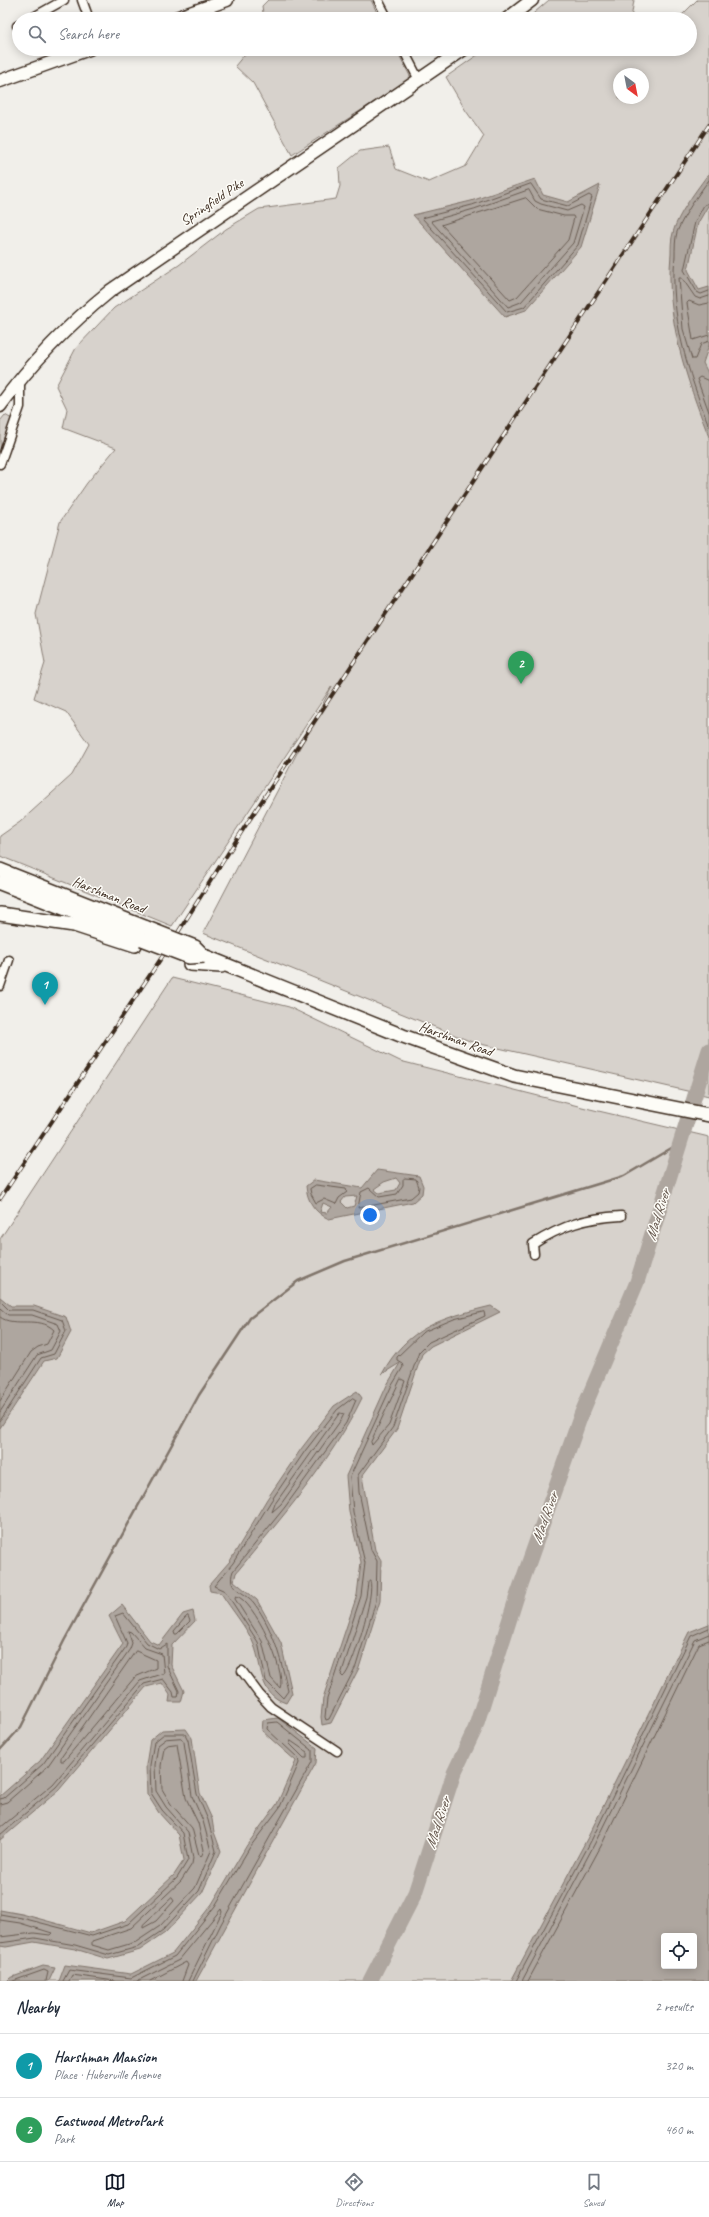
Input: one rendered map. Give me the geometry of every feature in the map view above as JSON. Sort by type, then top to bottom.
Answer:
[{"type":"main road","points":[[193,12],[227,0]]},
{"type":"main road","points":[[516,12],[532,0]]},
{"type":"main road","points":[[0,81],[70,56]]},
{"type":"main road","name":"Springfield Pike","points":[[0,406],[20,380],[61,333],[110,291],[454,56]]},
{"type":"main road","name":"Harshman Road","points":[[0,870],[142,937]]},
{"type":"main road","name":"Harshman Road","points":[[0,883],[142,937],[195,947],[204,956],[231,967],[403,1036],[507,1074],[628,1100],[709,1114]]},
{"type":"main road","points":[[0,914],[142,937],[190,964],[231,967]]},
{"type":"street","points":[[43,12],[64,0]]},
{"type":"street","points":[[82,0],[86,12]]},
{"type":"street","points":[[378,0],[384,12]]},
{"type":"street","points":[[407,56],[419,80]]},
{"type":"street","points":[[0,464],[20,408],[20,380]]},
{"type":"street","points":[[0,986],[9,960]]},
{"type":"street","points":[[534,1254],[533,1244],[567,1225],[590,1219],[621,1216]]},
{"type":"street","points":[[242,1671],[271,1707],[337,1751]]},
{"type":"shaded area","points":[[268,0],[371,0],[377,12],[263,12],[262,6]]},
{"type":"shaded area","points":[[549,0],[634,0],[632,12],[535,12]]},
{"type":"shaded area","points":[[697,0],[709,0],[709,1096],[472,1042],[203,933],[332,686],[172,926],[0,856],[0,836],[20,822],[72,775],[89,744],[66,712],[34,698],[45,663],[36,614],[60,522],[87,483],[116,448],[63,428],[67,409],[56,386],[76,348],[114,308],[179,265],[226,229],[259,209],[336,199],[340,186],[339,168],[360,151],[389,147],[396,169],[429,182],[466,166],[484,136],[466,111],[446,77],[476,56],[697,56],[697,12],[685,12]]},
{"type":"shaded area","points":[[243,56],[400,56],[411,78],[292,155],[253,83],[235,66]]},
{"type":"shaded area","points":[[5,415],[12,419],[0,450],[0,421]]},
{"type":"shaded area","points":[[172,978],[289,1007],[400,1061],[590,1109],[709,1137],[709,1981],[0,1981],[0,1239]]},
{"type":"water","points":[[709,173],[709,204],[698,223],[688,270],[699,290],[709,287],[709,345],[703,363],[709,375],[709,437],[685,370],[679,347],[671,301],[670,278],[671,240],[675,226],[688,202]]},
{"type":"water","points":[[535,179],[543,195],[568,202],[600,185],[581,247],[526,310],[505,317],[413,215],[471,201]]},
{"type":"water","points":[[377,1170],[419,1176],[423,1186],[422,1194],[413,1202],[329,1219],[316,1210],[313,1206],[308,1197],[306,1186],[314,1180],[362,1188]],"holes":[[[396,1178],[400,1183],[396,1190],[379,1193],[374,1189],[384,1182]],[[357,1196],[354,1206],[347,1208],[341,1202],[345,1197]],[[323,1203],[332,1207],[327,1213],[320,1212]]]},
{"type":"water","points":[[0,1297],[11,1306],[34,1306],[66,1317],[71,1332],[57,1358],[44,1361],[0,1428]]},
{"type":"water","points":[[491,1306],[500,1312],[431,1346],[422,1354],[397,1429],[362,1476],[375,1550],[381,1560],[380,1601],[359,1668],[331,1723],[322,1725],[321,1717],[323,1698],[357,1595],[361,1562],[349,1512],[346,1476],[387,1385],[400,1363],[382,1374],[392,1358],[403,1345],[415,1335],[442,1320]]},
{"type":"water","points":[[357,1391],[362,1398],[336,1445],[304,1489],[236,1573],[234,1581],[257,1600],[281,1643],[292,1693],[286,1703],[277,1699],[270,1693],[263,1679],[252,1639],[221,1593],[210,1591],[209,1585],[230,1561],[267,1499],[301,1449],[334,1406]]},
{"type":"water","points":[[122,1605],[150,1641],[159,1645],[183,1614],[193,1611],[195,1621],[172,1645],[171,1665],[184,1691],[181,1702],[169,1702],[170,1695],[162,1683],[146,1687],[59,1790],[0,1840],[0,1796],[40,1761],[123,1644],[109,1616]]},
{"type":"water","points":[[709,1624],[709,1981],[511,1981],[587,1839],[689,1632]]},
{"type":"water","points":[[278,1718],[317,1748],[316,1763],[196,1981],[59,1981],[65,1965],[131,1974],[173,1953],[212,1904],[247,1845],[277,1804],[296,1761],[262,1731],[263,1720]]},
{"type":"water","points":[[186,1729],[192,1738],[200,1793],[212,1819],[214,1832],[221,1851],[202,1893],[165,1933],[140,1950],[108,1959],[75,1949],[34,1942],[6,1947],[0,1946],[0,1910],[22,1914],[91,1933],[125,1921],[174,1875],[184,1860],[179,1835],[159,1813],[147,1794],[146,1765],[150,1740],[162,1730]]},
{"type":"water","points":[[43,1966],[55,1968],[49,1981],[7,1981],[10,1978]]},
{"type":"waterway","name":"Mad River","points":[[370,1981],[415,1893],[454,1773],[475,1729],[516,1599],[581,1415],[637,1282],[709,1050]]},
{"type":"waterway","points":[[0,1750],[21,1727],[64,1641],[199,1395],[250,1318],[298,1281],[345,1261],[624,1176],[680,1143]]},
{"type":"railway","points":[[0,1199],[170,945],[244,828],[709,125]]},
{"type":"place","name":"Eastwood MetroPark","points":[[521,684]]},
{"type":"place","name":"Harshman Mansion","points":[[45,1005]]}]
